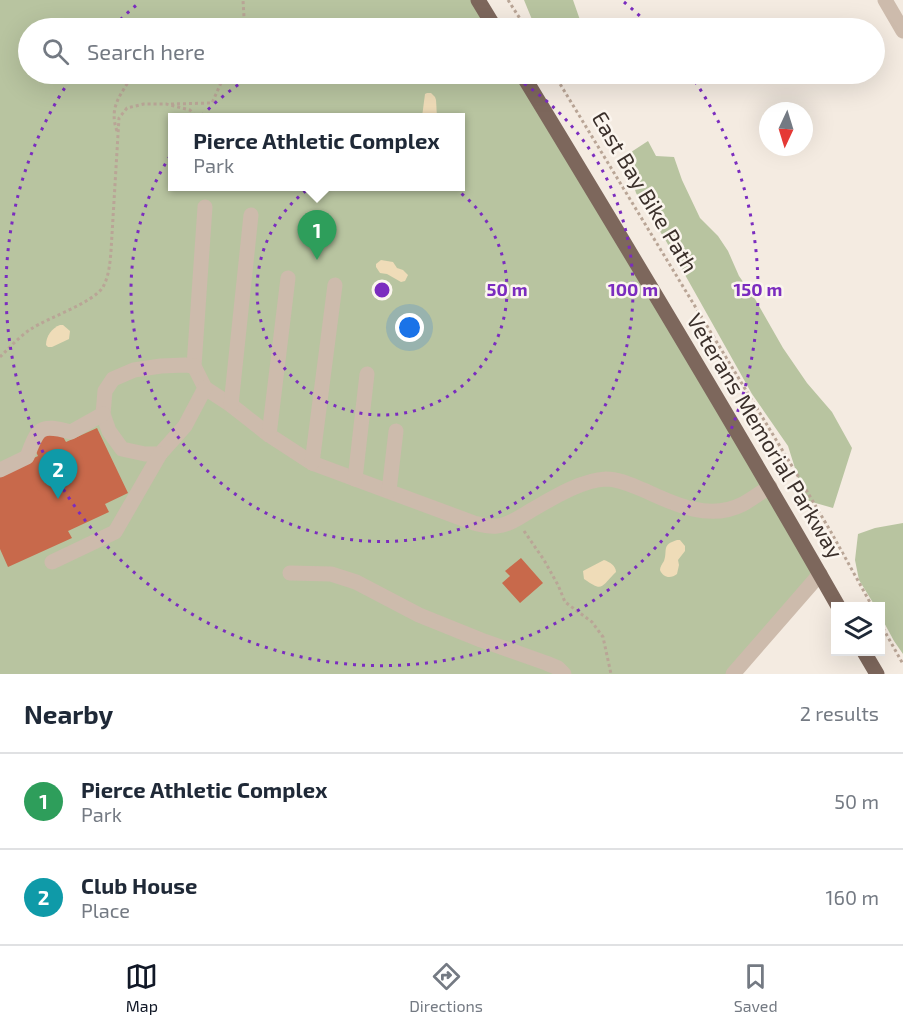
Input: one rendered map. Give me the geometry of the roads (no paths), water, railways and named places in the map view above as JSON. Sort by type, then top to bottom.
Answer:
[{"type":"main road","points":[[478,0],[489,18]]},
{"type":"main road","name":"Veterans Memorial Parkway","points":[[528,84],[770,487],[836,602]]},
{"type":"main road","points":[[867,656],[877,674]]},
{"type":"street","points":[[885,0],[903,31]]},
{"type":"street","points":[[205,207],[194,366],[205,388],[312,463],[487,526],[499,526],[516,520],[566,492],[584,484],[606,479],[625,483],[681,506],[707,512],[731,509],[770,487]]},
{"type":"street","points":[[231,405],[250,215]]},
{"type":"street","points":[[269,435],[288,278]]},
{"type":"street","points":[[312,463],[335,285]]},
{"type":"street","points":[[160,454],[145,454],[122,448],[109,430],[103,414],[105,392],[113,379],[134,370],[161,366],[194,366]]},
{"type":"street","points":[[355,479],[367,374]]},
{"type":"street","points":[[52,562],[115,532],[160,454],[185,426],[205,388]]},
{"type":"street","points":[[0,470],[27,457],[38,432],[55,428],[71,432],[103,414]]},
{"type":"street","points":[[389,491],[396,431]]},
{"type":"street","points":[[290,573],[331,574],[345,578],[419,615],[546,663],[558,668],[564,674]]},
{"type":"street","points":[[733,674],[820,574]]},
{"type":"place","name":"Pierce Athletic Complex","points":[[317,260]]},
{"type":"place","name":"Club House","points":[[58,499]]}]
